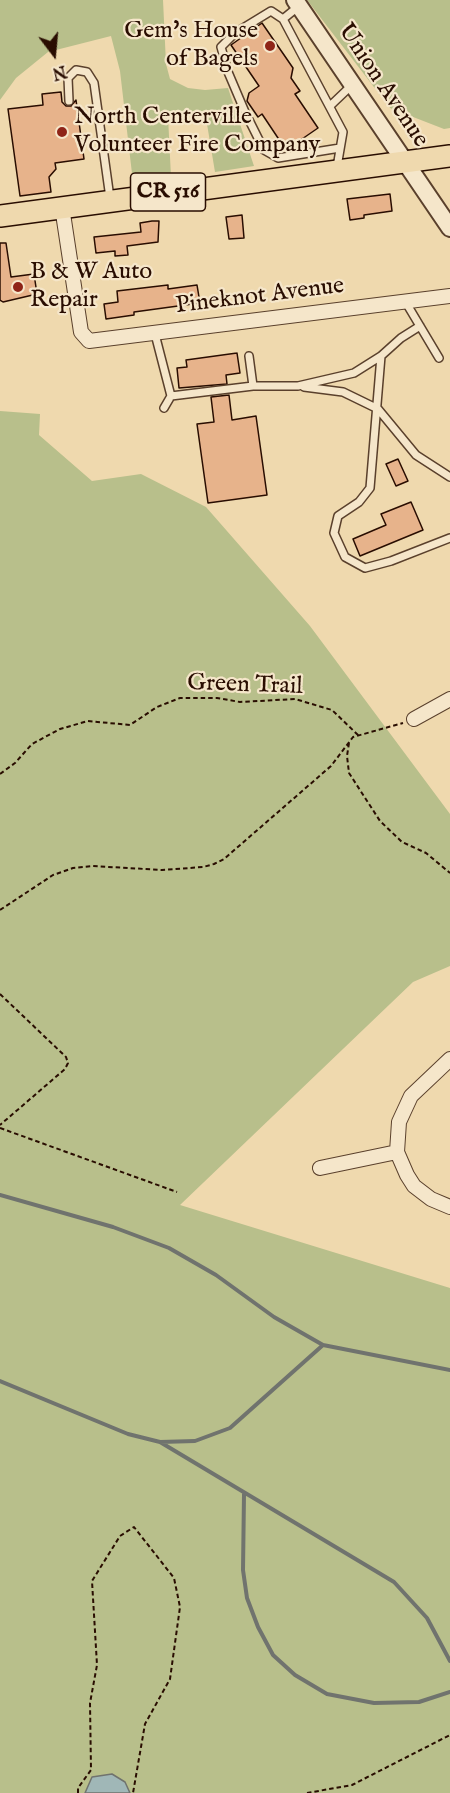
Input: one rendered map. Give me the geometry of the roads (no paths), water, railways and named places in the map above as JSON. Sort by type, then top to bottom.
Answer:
[{"type":"main road","name":"CR 516","points":[[0,216],[450,156]]},
{"type":"street","name":"Union Avenue","points":[[297,3],[450,228]]},
{"type":"street","name":"Pineknot Avenue","points":[[62,207],[81,332],[86,340],[94,342],[450,296]]},
{"type":"street","points":[[414,719],[450,699]]},
{"type":"street","points":[[450,1059],[411,1096],[399,1122],[397,1152],[414,1185],[431,1199],[450,1207]]},
{"type":"street","points":[[320,1168],[397,1152]]},
{"type":"lane","points":[[283,19],[297,3]]},
{"type":"lane","points":[[337,170],[343,132],[283,19],[271,11],[235,33],[221,47],[228,72],[264,150],[278,158],[340,148]]},
{"type":"lane","points":[[69,101],[68,78],[76,70],[87,72],[94,83],[110,200]]},
{"type":"lane","points":[[330,106],[352,85]]},
{"type":"lane","points":[[405,301],[439,358]]},
{"type":"lane","points":[[298,386],[354,373],[381,356],[401,338],[420,326]]},
{"type":"lane","points":[[155,334],[171,396],[164,408]]},
{"type":"lane","points":[[249,356],[253,386]]},
{"type":"lane","points":[[381,356],[370,488],[335,522],[334,533],[341,551],[359,567],[370,567],[450,538]]},
{"type":"lane","points":[[171,396],[253,386],[298,386],[343,392],[378,409],[416,455],[450,477]]},
{"type":"water","points":[[112,1774],[125,1782],[130,1793],[85,1793],[92,1777]]},
{"type":"waterway","points":[[0,1195],[113,1227],[169,1248],[216,1275],[274,1317],[323,1345],[450,1370]]},
{"type":"waterway","points":[[0,1381],[128,1434],[160,1442],[195,1441],[230,1428],[323,1345]]},
{"type":"waterway","points":[[160,1442],[394,1582],[427,1618],[450,1661]]},
{"type":"waterway","points":[[244,1494],[243,1570],[247,1598],[258,1627],[273,1655],[295,1675],[327,1694],[374,1703],[419,1702],[450,1692]]},
{"type":"place","name":"Gem's House of Bagels","points":[[270,46]]},
{"type":"place","name":"North Centerville Volunteer Fire Company","points":[[62,132]]},
{"type":"place","name":"B & W Auto Repair","points":[[18,287]]}]
